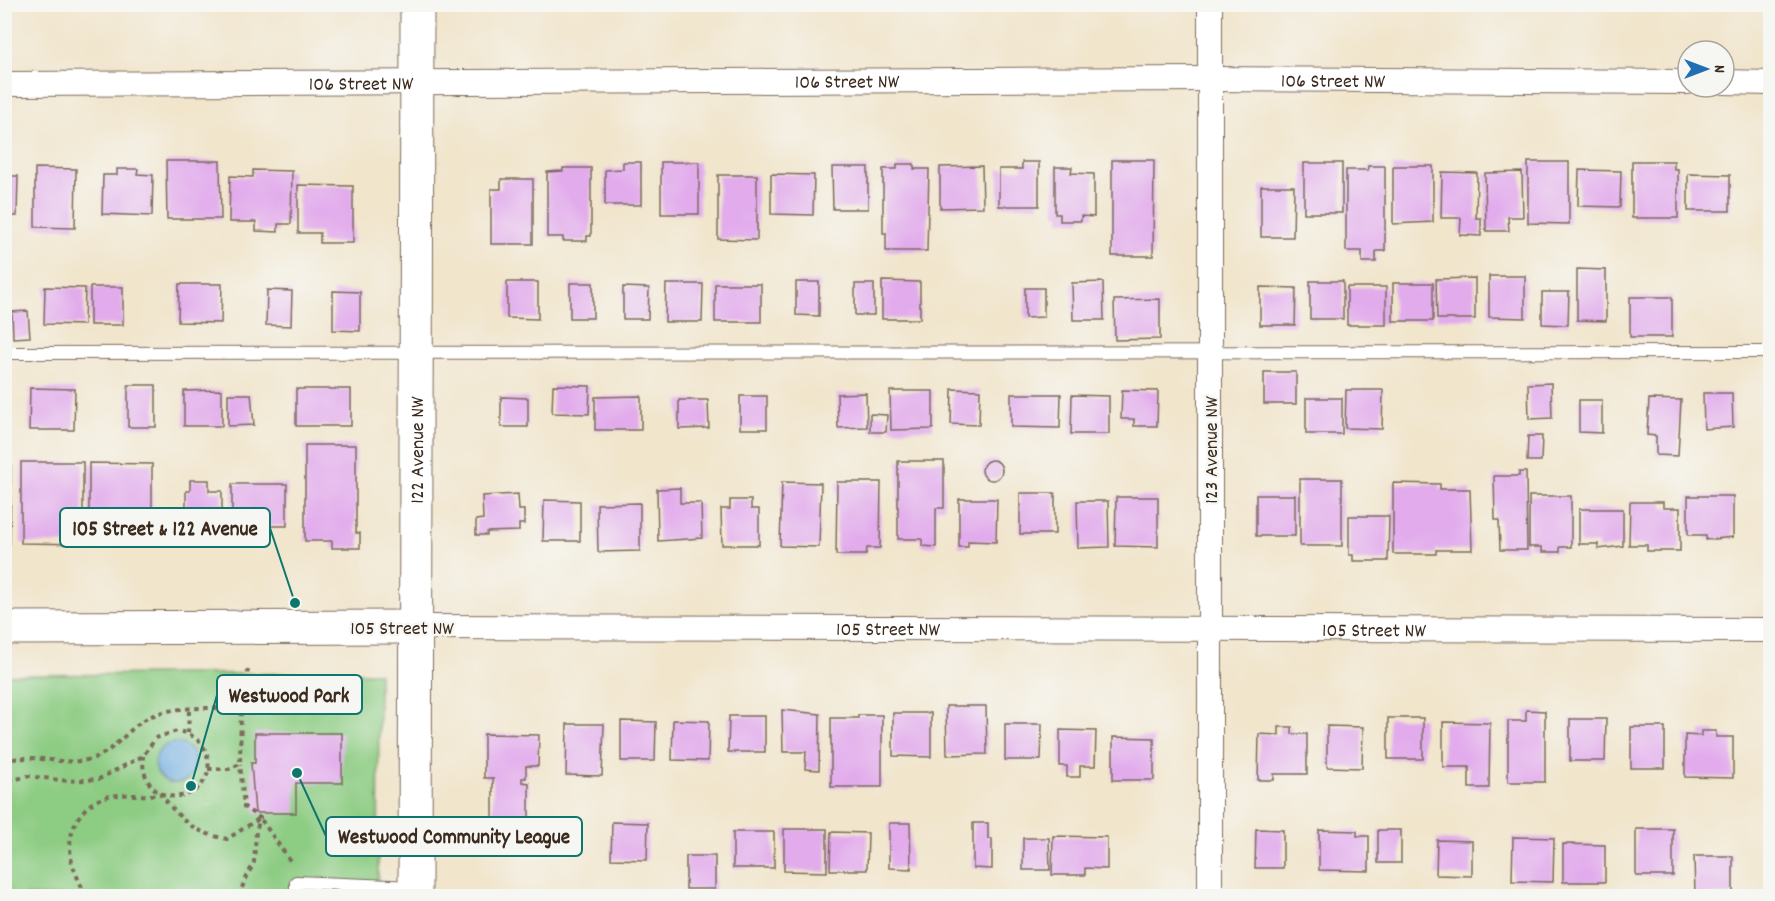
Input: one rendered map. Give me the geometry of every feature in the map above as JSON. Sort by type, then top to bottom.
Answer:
[{"type":"street","name":"122 Avenue NW","points":[[415,892],[417,4]]},
{"type":"street","name":"123 Avenue NW","points":[[1210,4],[1210,897]]},
{"type":"street","name":"106 Street NW","points":[[4,84],[1210,79],[1676,82]]},
{"type":"street","points":[[1736,82],[1770,83]]},
{"type":"street","name":"105 Street NW","points":[[4,628],[1770,630]]},
{"type":"lane","points":[[4,353],[1770,352]]},
{"type":"lane","points":[[296,897],[296,882],[415,892]]},
{"type":"path","points":[[248,670],[241,708],[240,764],[244,807],[260,819],[306,882]]},
{"type":"path","points":[[4,761],[31,756],[69,762],[94,759],[115,746],[153,715],[241,708]]},
{"type":"path","points":[[188,733],[189,711]]},
{"type":"path","points":[[85,897],[70,856],[70,840],[80,815],[88,804],[111,796],[141,798],[161,794],[178,797],[189,794],[198,788],[208,769],[204,748],[188,733],[166,732],[147,746],[142,769],[147,780],[161,794],[174,812],[201,833],[226,839],[260,819]]},
{"type":"path","points":[[9,781],[28,776],[69,781],[99,779],[143,756]]},
{"type":"path","points":[[208,769],[228,769],[240,764]]},
{"type":"path","points":[[238,897],[254,862],[256,832],[260,819]]},
{"type":"green space","points":[[379,673],[378,896],[5,896],[5,675]]},
{"type":"water","points":[[175,743],[183,744],[189,749],[194,755],[194,771],[189,777],[183,782],[175,783],[167,782],[161,777],[156,771],[155,763],[156,755],[161,749],[167,744]]},
{"type":"building","points":[[1112,160],[1154,160],[1153,256],[1112,256]]},
{"type":"building","points":[[166,161],[220,161],[221,219],[167,219]]},
{"type":"building","points":[[1632,161],[1674,161],[1674,169],[1678,169],[1678,218],[1632,218]]},
{"type":"building","points":[[623,162],[641,162],[641,205],[605,205],[605,170],[623,169]]},
{"type":"building","points":[[661,162],[699,162],[699,214],[661,214]]},
{"type":"building","points":[[1022,162],[1039,162],[1039,206],[999,206],[999,169],[1022,169]]},
{"type":"building","points":[[1528,162],[1569,162],[1569,224],[1528,223]]},
{"type":"building","points":[[1304,163],[1342,163],[1342,213],[1304,213]]},
{"type":"building","points":[[897,164],[914,164],[914,169],[929,169],[927,251],[886,251],[886,233],[883,233],[883,169],[897,169]]},
{"type":"building","points":[[982,166],[983,207],[940,208],[940,167]]},
{"type":"building","points":[[1368,166],[1385,166],[1385,251],[1376,251],[1376,262],[1362,262],[1362,251],[1346,251],[1346,170],[1368,170]]},
{"type":"building","points":[[1393,166],[1433,166],[1433,222],[1393,224]]},
{"type":"building","points":[[832,167],[868,167],[868,209],[833,209]]},
{"type":"building","points":[[1055,167],[1072,167],[1071,173],[1094,174],[1094,217],[1081,216],[1081,221],[1060,221],[1060,214],[1055,214]]},
{"type":"building","points":[[35,168],[76,169],[75,228],[35,227]]},
{"type":"building","points":[[563,168],[591,168],[591,236],[587,236],[587,241],[563,241],[563,237],[547,237],[547,172],[563,171]]},
{"type":"building","points":[[117,169],[138,169],[137,174],[153,175],[152,216],[102,214],[103,175],[117,175]]},
{"type":"building","points":[[253,170],[292,171],[291,224],[278,224],[278,232],[256,231],[256,222],[229,222],[230,176],[253,177]]},
{"type":"building","points":[[1579,170],[1621,171],[1620,207],[1578,206]]},
{"type":"building","points":[[1442,172],[1477,173],[1476,218],[1481,218],[1481,236],[1460,235],[1461,218],[1441,218]]},
{"type":"building","points":[[1522,172],[1523,217],[1508,217],[1509,231],[1486,231],[1485,173]]},
{"type":"building","points":[[771,174],[814,175],[813,215],[771,214]]},
{"type":"building","points":[[1688,174],[1730,175],[1730,211],[1688,211]]},
{"type":"building","points":[[718,175],[757,175],[757,240],[718,239]]},
{"type":"building","points":[[4,176],[18,176],[17,216],[4,216]]},
{"type":"building","points":[[501,179],[533,179],[533,244],[491,244],[491,189],[501,189]]},
{"type":"building","points":[[298,185],[353,186],[353,243],[320,243],[320,233],[298,233]]},
{"type":"building","points":[[1261,186],[1294,186],[1293,237],[1261,237]]},
{"type":"building","points":[[1577,269],[1606,270],[1606,321],[1577,320]]},
{"type":"building","points":[[1489,276],[1525,276],[1525,318],[1489,317]]},
{"type":"building","points":[[1475,278],[1475,319],[1437,319],[1436,279]]},
{"type":"building","points":[[882,281],[920,282],[920,319],[882,319]]},
{"type":"building","points":[[1310,281],[1343,281],[1343,319],[1310,319]]},
{"type":"building","points":[[507,282],[538,282],[538,319],[507,318]]},
{"type":"building","points":[[796,282],[819,282],[819,316],[796,315]]},
{"type":"building","points":[[1103,282],[1104,320],[1073,320],[1072,283]]},
{"type":"building","points":[[570,283],[593,283],[593,318],[570,318]]},
{"type":"building","points":[[1393,283],[1433,283],[1433,321],[1393,321]]},
{"type":"building","points":[[179,284],[222,284],[221,323],[178,322]]},
{"type":"building","points":[[666,284],[703,284],[702,322],[665,322]]},
{"type":"building","points":[[715,284],[761,284],[761,322],[715,322]]},
{"type":"building","points":[[855,284],[874,284],[874,315],[855,315]]},
{"type":"building","points":[[45,287],[85,288],[84,325],[44,324]]},
{"type":"building","points":[[90,287],[123,287],[123,325],[90,325]]},
{"type":"building","points":[[623,287],[649,288],[648,319],[623,319]]},
{"type":"building","points":[[1260,287],[1296,288],[1295,325],[1260,325]]},
{"type":"building","points":[[1347,287],[1386,287],[1386,325],[1347,325]]},
{"type":"building","points":[[1025,288],[1044,288],[1044,317],[1025,318]]},
{"type":"building","points":[[267,290],[292,291],[291,326],[266,325]]},
{"type":"building","points":[[333,291],[360,292],[360,331],[333,330]]},
{"type":"building","points":[[1542,292],[1569,292],[1568,325],[1542,324]]},
{"type":"building","points":[[1630,297],[1672,297],[1672,337],[1630,337]]},
{"type":"building","points":[[1160,299],[1160,339],[1115,340],[1114,300]]},
{"type":"building","points":[[28,311],[30,337],[13,338],[12,312]]},
{"type":"building","points":[[1264,372],[1296,372],[1296,404],[1264,404]]},
{"type":"building","points":[[1551,383],[1552,418],[1529,419],[1528,384]]},
{"type":"building","points":[[128,385],[156,385],[156,427],[128,427]]},
{"type":"building","points":[[553,385],[590,386],[589,414],[552,413]]},
{"type":"building","points":[[30,388],[75,389],[74,430],[29,430]]},
{"type":"building","points":[[296,389],[351,389],[351,426],[296,426]]},
{"type":"building","points":[[952,389],[980,390],[979,425],[951,424]]},
{"type":"building","points":[[222,390],[222,426],[184,426],[184,391]]},
{"type":"building","points":[[1122,390],[1158,391],[1157,426],[1134,426],[1134,419],[1121,419]]},
{"type":"building","points":[[1346,390],[1383,390],[1382,429],[1345,428]]},
{"type":"building","points":[[890,391],[933,391],[933,429],[891,430]]},
{"type":"building","points":[[866,393],[867,427],[838,428],[837,394]]},
{"type":"building","points":[[1703,393],[1732,393],[1733,427],[1704,429]]},
{"type":"building","points":[[228,394],[251,394],[254,425],[228,426]]},
{"type":"building","points":[[1011,394],[1061,394],[1060,428],[1011,427]]},
{"type":"building","points":[[1072,395],[1109,396],[1109,434],[1071,434]]},
{"type":"building","points":[[641,396],[641,430],[595,430],[595,397]]},
{"type":"building","points":[[740,396],[767,396],[767,429],[740,429]]},
{"type":"building","points":[[501,397],[528,398],[528,427],[501,427]]},
{"type":"building","points":[[1306,398],[1342,398],[1342,434],[1306,434]]},
{"type":"building","points":[[1649,399],[1681,400],[1678,456],[1656,455],[1656,436],[1647,435]]},
{"type":"building","points":[[679,400],[708,400],[709,428],[679,429]]},
{"type":"building","points":[[1579,400],[1602,400],[1602,433],[1579,432]]},
{"type":"building","points":[[870,414],[887,415],[886,432],[870,432]]},
{"type":"building","points":[[1528,436],[1542,436],[1541,461],[1527,461]]},
{"type":"building","points":[[305,445],[356,445],[356,533],[360,533],[360,548],[332,548],[332,541],[305,541]]},
{"type":"building","points":[[992,460],[999,463],[1002,470],[999,477],[992,480],[985,477],[982,470],[985,463]]},
{"type":"building","points":[[898,461],[944,461],[944,508],[936,508],[936,547],[922,546],[922,539],[898,539]]},
{"type":"building","points":[[21,462],[83,462],[83,544],[21,543]]},
{"type":"building","points":[[89,463],[152,464],[152,545],[89,544]]},
{"type":"building","points":[[4,464],[11,464],[10,544],[4,544]]},
{"type":"building","points":[[1519,472],[1526,472],[1527,550],[1500,550],[1499,520],[1495,520],[1494,476],[1519,476]]},
{"type":"building","points":[[1300,479],[1342,479],[1342,546],[1300,546]]},
{"type":"building","points":[[190,480],[209,480],[209,491],[222,491],[222,540],[186,540],[186,491],[190,491]]},
{"type":"building","points":[[782,482],[821,483],[819,547],[780,546]]},
{"type":"building","points":[[837,482],[881,482],[880,548],[867,548],[866,555],[836,555]]},
{"type":"building","points":[[1393,483],[1440,484],[1440,489],[1470,489],[1472,550],[1436,550],[1436,554],[1393,554]]},
{"type":"building","points":[[232,484],[287,484],[287,526],[232,526]]},
{"type":"building","points":[[680,488],[680,503],[701,503],[702,538],[658,541],[657,489]]},
{"type":"building","points":[[1020,493],[1055,493],[1055,534],[1020,534]]},
{"type":"building","points":[[518,494],[519,510],[524,510],[524,524],[519,524],[519,531],[487,532],[487,535],[476,535],[476,520],[483,519],[482,496]]},
{"type":"building","points":[[1256,495],[1295,495],[1295,536],[1256,536]]},
{"type":"building","points":[[1529,496],[1571,496],[1571,547],[1560,547],[1560,552],[1542,552],[1542,547],[1529,547]]},
{"type":"building","points":[[1688,496],[1733,496],[1733,537],[1706,540],[1706,535],[1688,535]]},
{"type":"building","points":[[1116,497],[1158,497],[1158,547],[1115,546]]},
{"type":"building","points":[[959,499],[997,499],[996,542],[968,541],[968,547],[959,547]]},
{"type":"building","points":[[544,500],[580,501],[580,541],[543,541]]},
{"type":"building","points":[[730,500],[751,500],[751,509],[759,509],[759,545],[722,545],[721,509],[730,509]]},
{"type":"building","points":[[1077,501],[1108,501],[1109,547],[1078,548]]},
{"type":"building","points":[[1630,502],[1663,502],[1663,508],[1680,508],[1680,551],[1647,551],[1647,545],[1629,545]]},
{"type":"building","points":[[640,503],[640,551],[598,552],[597,504]]},
{"type":"building","points":[[1579,509],[1623,509],[1623,546],[1598,549],[1598,544],[1579,544]]},
{"type":"building","points":[[1349,516],[1389,516],[1388,561],[1353,561],[1353,555],[1349,555]]},
{"type":"building","points":[[946,706],[986,706],[987,754],[947,755]]},
{"type":"building","points":[[782,710],[820,714],[819,770],[805,769],[806,752],[783,752]]},
{"type":"building","points":[[1526,710],[1545,711],[1545,782],[1508,782],[1508,721],[1526,721]]},
{"type":"building","points":[[893,713],[931,713],[931,757],[893,756]]},
{"type":"building","points":[[858,715],[882,715],[882,787],[831,787],[831,718],[858,718]]},
{"type":"building","points":[[729,716],[765,716],[765,752],[728,752]]},
{"type":"building","points":[[1388,718],[1423,718],[1423,759],[1388,759]]},
{"type":"building","points":[[1570,719],[1606,719],[1605,761],[1570,761]]},
{"type":"building","points":[[673,720],[709,721],[708,761],[672,760]]},
{"type":"building","points":[[621,721],[656,722],[655,761],[621,761]]},
{"type":"building","points":[[1443,722],[1490,723],[1489,788],[1469,788],[1469,767],[1443,767]]},
{"type":"building","points":[[567,724],[604,724],[602,776],[566,775]]},
{"type":"building","points":[[1005,724],[1042,724],[1041,760],[1005,760]]},
{"type":"building","points":[[1327,726],[1363,727],[1362,768],[1327,767]]},
{"type":"building","points":[[1279,727],[1292,727],[1292,734],[1307,734],[1307,774],[1274,774],[1274,780],[1258,780],[1259,734],[1279,735]]},
{"type":"building","points":[[1631,727],[1665,727],[1665,768],[1631,768]]},
{"type":"building","points":[[1060,730],[1096,731],[1095,766],[1080,766],[1080,777],[1067,777],[1067,766],[1060,766]]},
{"type":"building","points":[[1701,731],[1716,731],[1716,737],[1733,737],[1733,778],[1685,777],[1685,735],[1701,736]]},
{"type":"building","points":[[255,733],[342,733],[342,783],[296,783],[296,813],[255,813],[251,763],[255,763]]},
{"type":"building","points":[[484,734],[539,735],[538,766],[526,766],[526,778],[522,778],[522,782],[529,783],[529,841],[493,840],[493,778],[484,778]]},
{"type":"building","points":[[1113,737],[1154,738],[1154,780],[1113,780]]},
{"type":"building","points":[[612,822],[648,823],[647,860],[611,859]]},
{"type":"building","points":[[889,823],[910,823],[911,869],[889,868]]},
{"type":"building","points":[[973,823],[988,823],[988,839],[992,839],[992,869],[973,868]]},
{"type":"building","points":[[784,829],[827,829],[827,872],[784,871]]},
{"type":"building","points":[[1256,829],[1283,830],[1283,868],[1255,868]]},
{"type":"building","points":[[1636,829],[1673,829],[1673,876],[1636,876]]},
{"type":"building","points":[[1319,830],[1357,831],[1357,836],[1369,836],[1369,871],[1319,870]]},
{"type":"building","points":[[1378,830],[1401,830],[1401,863],[1378,863]]},
{"type":"building","points":[[733,832],[774,832],[774,868],[733,868]]},
{"type":"building","points":[[831,832],[868,833],[867,870],[830,870]]},
{"type":"building","points":[[1053,836],[1107,837],[1107,869],[1085,868],[1085,875],[1052,875]]},
{"type":"building","points":[[1513,837],[1554,838],[1553,882],[1512,881]]},
{"type":"building","points":[[1023,838],[1049,838],[1050,870],[1023,870]]},
{"type":"building","points":[[1437,840],[1472,841],[1472,876],[1436,875]]},
{"type":"building","points":[[1563,844],[1605,845],[1605,882],[1563,882]]},
{"type":"building","points":[[686,856],[715,856],[715,889],[686,889]]},
{"type":"building","points":[[1694,856],[1733,856],[1733,895],[1695,895]]},
{"type":"place","name":"105 Street & 122 Avenue","points":[[295,603]]},
{"type":"place","name":"Westwood Community League","points":[[297,773]]},
{"type":"place","name":"Westwood Park","points":[[191,786]]}]
